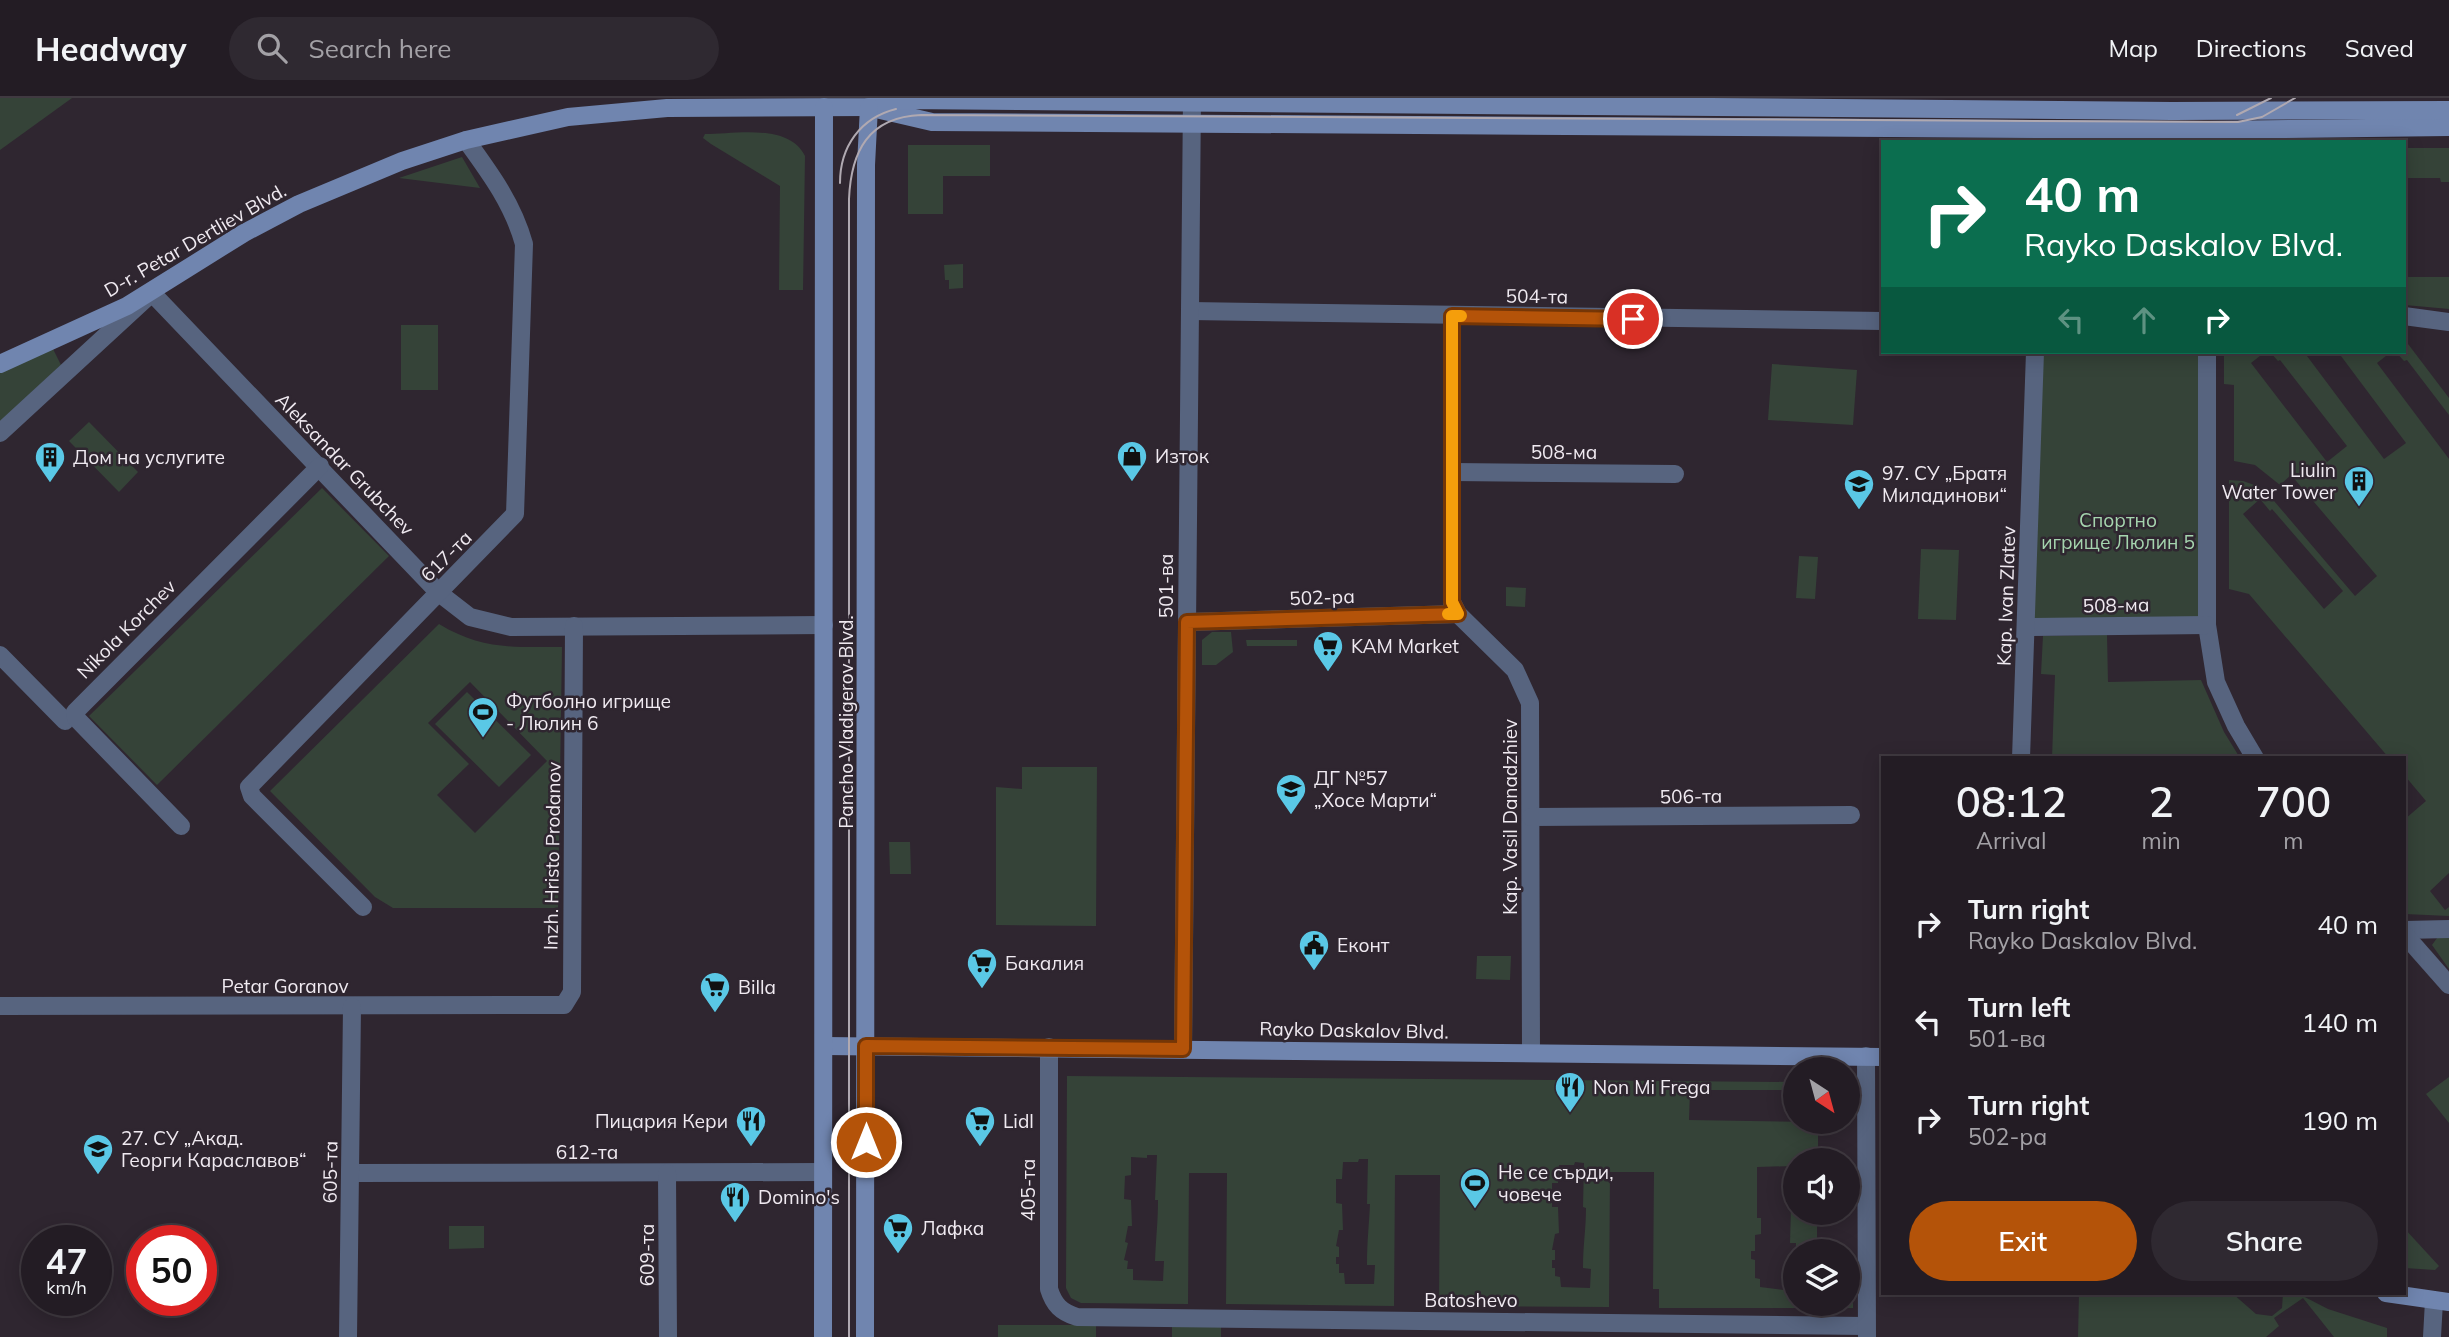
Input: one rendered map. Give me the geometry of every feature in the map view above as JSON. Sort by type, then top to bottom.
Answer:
[{"type":"main road","name":"D-r. Petar Dertliev Blvd.","points":[[0,364],[152,293],[265,221],[360,177],[466,140],[568,117],[642,110],[869,107],[903,100],[1192,100],[2043,127],[2208,136],[2449,127]]},
{"type":"main road","name":"Pancho Vladigerov Blvd.","points":[[823,1337],[824,107]]},
{"type":"main road","name":"D-r. Petar Dertliev Blvd.","points":[[869,107],[932,122],[2043,127],[2208,111],[2449,110]]},
{"type":"main road","name":"Pancho Vladigerov Blvd.","points":[[865,1337],[866,165],[869,107]]},
{"type":"main road","name":"Rayko Daskalov Blvd.","points":[[824,1045],[1875,1056]]},
{"type":"main road","points":[[2398,1295],[2442,1302]]},
{"type":"street","name":"501-ва","points":[[1183,1049],[1192,100]]},
{"type":"street","points":[[2208,111],[2208,136]]},
{"type":"street","name":"617-та","points":[[363,907],[252,796],[249,787],[515,514],[524,244],[517,218],[504,192],[466,140]]},
{"type":"street","name":"Aleksandar Grubchev","points":[[152,293],[439,593],[470,617],[511,627],[824,625]]},
{"type":"street","points":[[0,433],[152,293]]},
{"type":"street","name":"504-та","points":[[1190,311],[1881,321]]},
{"type":"street","points":[[1452,316],[1452,602],[1458,614]]},
{"type":"street","points":[[2406,316],[2449,322]]},
{"type":"street","name":"Kap. Ivan Zlatev","points":[[2021,756],[2035,354]]},
{"type":"street","points":[[2207,354],[2207,625],[2216,682],[2236,726],[2254,756]]},
{"type":"street","name":"Nikola Korchev","points":[[181,826],[76,718],[75,712],[320,466]]},
{"type":"street","name":"508-ма","points":[[1453,472],[1675,474]]},
{"type":"street","name":"502-ра","points":[[1187,622],[1458,614]]},
{"type":"street","name":"Kap. Vasil Danadzhiev","points":[[1458,614],[1515,670],[1530,704],[1531,1053]]},
{"type":"street","name":"508-ма","points":[[2026,628],[2207,625]]},
{"type":"street","name":"Inzh. Hristo Prodanov","points":[[568,1002],[572,992],[574,626]]},
{"type":"street","points":[[0,654],[65,721]]},
{"type":"street","name":"506-та","points":[[1531,817],[1851,815]]},
{"type":"street","points":[[2406,932],[2449,929]]},
{"type":"street","points":[[2406,934],[2449,985]]},
{"type":"street","name":"Petar Goranov","points":[[0,1006],[560,1007],[568,1002]]},
{"type":"street","name":"605-та","points":[[348,1337],[352,1007]]},
{"type":"street","name":"405-та","points":[[1049,1047],[1049,1289],[1058,1308],[1077,1317]]},
{"type":"street","points":[[1866,1332],[1875,1056]]},
{"type":"street","name":"612-та","points":[[351,1173],[822,1172]]},
{"type":"street","name":"609-та","points":[[667,1173],[668,1337]]},
{"type":"street","points":[[2431,1337],[2442,1302]]},
{"type":"street","name":"Batoshevo","points":[[1077,1317],[1535,1329],[1866,1332]]},
{"type":"street","points":[[1155,1318],[1155,1337]]},
{"type":"green space","points":[[0,98],[72,98],[0,150]]},
{"type":"green space","points":[[746,132],[774,135],[787,139],[805,156],[803,290],[779,290],[780,186],[711,144],[703,138],[705,134]]},
{"type":"green space","points":[[908,145],[990,145],[990,176],[943,176],[943,214],[908,214]]},
{"type":"green space","points":[[2406,148],[2449,148],[2449,182],[2441,182],[2440,178],[2406,178]]},
{"type":"green space","points":[[462,157],[480,188],[399,178]]},
{"type":"green space","points":[[963,264],[963,288],[949,289],[944,265]]},
{"type":"green space","points":[[2406,277],[2449,277],[2449,309],[2406,305]]},
{"type":"green space","points":[[401,325],[438,325],[438,390],[401,390]]},
{"type":"green space","points":[[2406,341],[2449,398],[2449,415],[2407,360],[2404,361],[2398,354],[2406,354]]},
{"type":"green space","points":[[52,347],[61,365],[0,422],[0,371]]},
{"type":"green space","name":"Спортно игрище Люлин 5","points":[[2035,354],[2207,354],[2207,625],[2026,627]]},
{"type":"green space","points":[[2224,354],[2262,354],[2251,363],[2327,462],[2347,446],[2280,360],[2272,354],[2305,354],[2384,459],[2406,443],[2339,354],[2388,354],[2377,363],[2449,459],[2449,873],[2430,891],[2445,910],[2449,907],[2449,916],[2406,914],[2406,818],[2426,801],[2406,777],[2406,756],[2387,756],[2249,594],[2229,589],[2229,480],[2243,481],[2263,488],[2355,596],[2377,576],[2291,475],[2280,485],[2255,465],[2234,461],[2234,385],[2224,384]],"holes":[[[2260,499],[2270,511],[2272,509],[2343,591],[2324,609],[2243,514]]]},
{"type":"green space","points":[[1772,364],[1857,370],[1853,425],[1768,420]]},
{"type":"green space","points":[[89,422],[138,472],[119,492],[69,441]]},
{"type":"green space","points":[[322,488],[389,556],[157,785],[89,716]]},
{"type":"green space","points":[[1921,549],[1959,550],[1956,620],[1918,619]]},
{"type":"green space","points":[[1799,556],[1818,557],[1815,599],[1796,598]]},
{"type":"green space","points":[[1506,587],[1526,588],[1525,607],[1506,606]]},
{"type":"green space","points":[[439,624],[469,639],[484,643],[513,647],[562,647],[558,908],[393,908],[375,897],[270,791]],"holes":[[[470,682],[547,761],[475,833],[437,795],[469,764],[428,723]]]},
{"type":"green space","points":[[1212,632],[1231,632],[1233,652],[1216,665],[1202,665],[1202,640]]},
{"type":"green space","points":[[2107,635],[2108,682],[2201,680],[2224,732],[2239,756],[2052,756],[2055,675],[2041,674],[2043,636]]},
{"type":"green space","points":[[1246,640],[1297,640],[1297,646],[1247,646]]},
{"type":"green space","name":"Футболно игрище - Люлин 6","points":[[467,692],[531,755],[499,787],[435,724]]},
{"type":"green space","points":[[1022,767],[1097,767],[1096,926],[996,925],[996,787],[1022,789]]},
{"type":"green space","points":[[889,842],[910,842],[911,874],[890,874]]},
{"type":"green space","points":[[2449,936],[2449,969],[2432,945],[2437,938]]},
{"type":"green space","points":[[1477,956],[1511,956],[1510,980],[1476,979]]},
{"type":"green space","points":[[1067,1076],[1783,1082],[1783,1090],[1690,1090],[1689,1120],[1783,1121],[1783,1134],[1818,1134],[1818,1148],[1783,1148],[1783,1166],[1757,1167],[1757,1218],[1761,1218],[1761,1234],[1755,1235],[1755,1251],[1751,1251],[1751,1259],[1755,1260],[1755,1278],[1760,1279],[1760,1287],[1783,1290],[1783,1308],[1659,1308],[1659,1289],[1653,1289],[1654,1172],[1610,1172],[1609,1307],[1439,1306],[1440,1175],[1395,1175],[1394,1306],[1226,1304],[1227,1173],[1189,1173],[1188,1304],[1081,1303],[1071,1298],[1066,1288]],"holes":[[[1147,1155],[1157,1155],[1155,1261],[1164,1261],[1163,1281],[1133,1280],[1133,1269],[1127,1269],[1128,1261],[1124,1260],[1128,1226],[1132,1226],[1131,1200],[1124,1199],[1125,1176],[1131,1175],[1131,1157],[1147,1158]],[[1359,1159],[1368,1159],[1367,1204],[1370,1204],[1367,1265],[1375,1265],[1374,1284],[1345,1284],[1344,1273],[1339,1273],[1339,1264],[1336,1264],[1336,1257],[1339,1257],[1339,1247],[1336,1246],[1339,1230],[1343,1230],[1342,1204],[1336,1203],[1336,1179],[1342,1179],[1343,1162],[1358,1162]],[[1575,1162],[1584,1163],[1583,1207],[1586,1208],[1583,1268],[1591,1269],[1590,1288],[1561,1287],[1560,1277],[1555,1276],[1555,1268],[1552,1268],[1552,1260],[1555,1260],[1555,1250],[1552,1250],[1555,1234],[1559,1233],[1558,1207],[1552,1207],[1552,1183],[1558,1183],[1559,1165],[1574,1165]]]},
{"type":"green space","points":[[2449,1077],[2449,1123],[2426,1094]]},
{"type":"green space","points":[[1790,1225],[1817,1225],[1817,1239],[1790,1239]]},
{"type":"green space","points":[[449,1226],[484,1226],[484,1248],[449,1249]]},
{"type":"green space","points":[[2406,1230],[2439,1266],[2435,1270],[2406,1268]]},
{"type":"green space","points":[[2079,1295],[2234,1295],[2256,1314],[2272,1316],[2282,1308],[2283,1295],[2301,1295],[2328,1309],[2387,1328],[2387,1337],[2334,1337],[2303,1298],[2274,1318],[2279,1326],[2266,1337],[2078,1337]]},
{"type":"green space","points":[[998,1325],[1096,1325],[1096,1337],[998,1337]]},
{"type":"green space","points":[[1172,1327],[1221,1327],[1221,1337],[1172,1337]]},
{"type":"tram line","points":[[2237,115],[2271,98]]},
{"type":"tram line","points":[[849,1337],[849,199],[850,182],[859,152],[875,130],[903,117],[921,115],[2238,122],[2262,117],[2295,98]]},
{"type":"tram line","points":[[840,183],[844,158],[854,136],[872,119],[896,109]]},
{"type":"slow traffic","points":[[1448,614],[1458,614],[1452,602],[1452,316],[1461,316]]},
{"type":"place","name":"Изток","points":[[1132,483]]},
{"type":"place","name":"Дом на услугите","points":[[50,484]]},
{"type":"place","name":"Liulin Water Tower","points":[[2359,508]]},
{"type":"place","name":"97. СУ „Братя Миладинови“","points":[[1859,511]]},
{"type":"place","name":"KAM Market","points":[[1328,673]]},
{"type":"place","name":"Футболно игрище - Люлин 6","points":[[483,739]]},
{"type":"place","name":"ДГ №57 „Хосе Марти“","points":[[1291,816]]},
{"type":"place","name":"Еконт","points":[[1314,972]]},
{"type":"place","name":"Бакалия","points":[[982,990]]},
{"type":"place","name":"Billa","points":[[715,1014]]},
{"type":"place","name":"Non Mi Frega","points":[[1570,1114]]},
{"type":"place","name":"Пицария Кери","points":[[751,1148]]},
{"type":"place","name":"Lidl","points":[[980,1148]]},
{"type":"place","name":"27. СУ „Акад. Георги Караславов“","points":[[98,1176]]},
{"type":"place","name":"Не се сърди, човече","points":[[1475,1210]]},
{"type":"place","name":"Domino's","points":[[735,1224]]},
{"type":"place","name":"Лафка","points":[[898,1255]]},
{"type":"route","points":[[866,1142],[866,1046],[1183,1049],[1187,622],[1458,614],[1452,602],[1452,316],[1633,319]]}]
